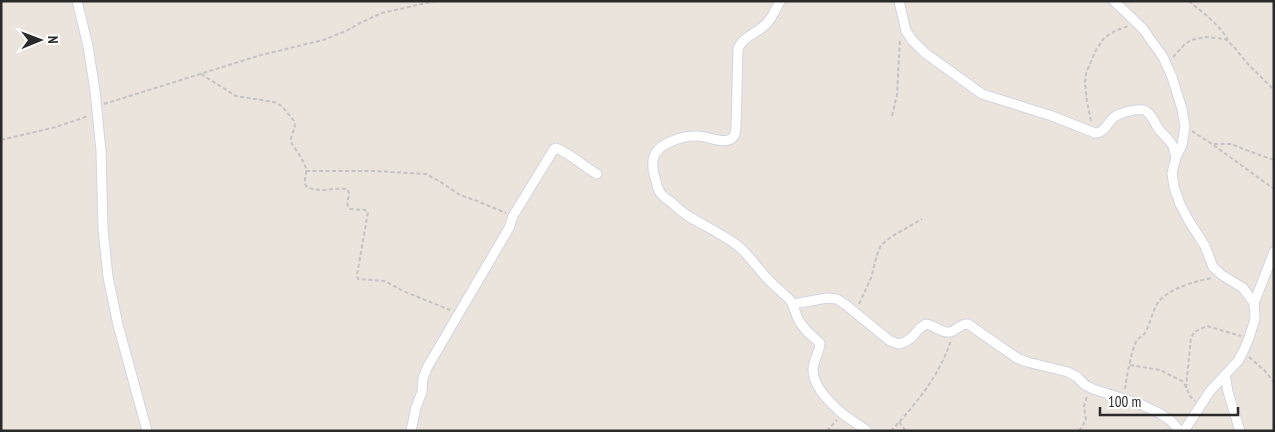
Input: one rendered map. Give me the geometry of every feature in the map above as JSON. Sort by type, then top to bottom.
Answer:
[{"type":"street","points":[[76,1],[88,46],[97,109],[103,229],[108,277],[118,324],[147,431]]},
{"type":"street","points":[[780,1],[764,27],[743,40],[738,48],[736,125],[733,138],[727,141],[696,136],[675,139],[657,152],[652,162],[658,189],[662,195],[687,216],[737,245],[790,300],[804,330],[820,343],[814,360],[813,370],[814,381],[818,388],[843,414],[867,431]]},
{"type":"street","points":[[899,1],[906,31],[925,53],[982,94],[1052,116],[1095,133],[1099,133],[1113,117],[1119,114],[1142,110],[1147,112],[1162,134],[1169,140],[1176,157]]},
{"type":"street","points":[[1114,1],[1138,23],[1163,57],[1172,77],[1182,109],[1185,127],[1182,144],[1172,173],[1174,188],[1180,204],[1205,246],[1213,267],[1243,288],[1254,303]]},
{"type":"street","points":[[412,431],[416,407],[422,392],[424,374],[554,149],[562,151],[597,174]]},
{"type":"street","points":[[793,304],[827,298],[837,299],[890,340],[899,344],[911,338],[926,324],[948,333],[963,324],[968,324],[1017,358],[1068,372],[1093,389],[1159,413],[1182,431],[1210,391],[1238,361],[1243,352],[1255,319],[1254,303],[1274,252]]},
{"type":"street","points":[[1225,375],[1228,392],[1240,431]]},
{"type":"path","points":[[1,140],[56,128],[97,109],[181,79],[260,55],[323,40],[382,13],[435,1]]},
{"type":"path","points":[[1189,1],[1224,32],[1229,42],[1247,63],[1274,90]]},
{"type":"path","points":[[1095,133],[1086,102],[1086,72],[1104,38],[1115,31],[1138,23]]},
{"type":"path","points":[[892,116],[897,95],[900,40],[906,31]]},
{"type":"path","points":[[1167,65],[1178,51],[1191,40],[1206,37],[1220,38],[1229,42]]},
{"type":"path","points":[[201,74],[236,96],[274,102],[282,106],[294,121],[295,126],[290,138],[305,165],[304,184],[308,188],[316,190],[335,188],[347,190],[349,193],[348,207],[368,212],[357,275],[358,279],[385,281],[458,313]]},
{"type":"path","points":[[1185,127],[1274,189]]},
{"type":"path","points":[[1212,144],[1231,144],[1274,160]]},
{"type":"path","points":[[306,171],[374,171],[426,174],[460,195],[514,216]]},
{"type":"path","points":[[856,312],[871,278],[881,245],[922,219]]},
{"type":"path","points":[[1124,399],[1135,342],[1145,332],[1160,300],[1191,283],[1222,275]]},
{"type":"path","points":[[1186,388],[1191,338],[1194,332],[1211,326],[1249,338]]},
{"type":"path","points":[[891,431],[932,380],[948,348],[954,330]]},
{"type":"path","points":[[1243,352],[1264,370],[1274,382]]},
{"type":"path","points":[[1130,365],[1160,370],[1182,380],[1190,397],[1201,404]]},
{"type":"path","points":[[1079,431],[1086,420],[1085,400],[1093,389]]},
{"type":"path","points":[[827,431],[843,414]]},
{"type":"path","points":[[899,422],[906,431]]}]
